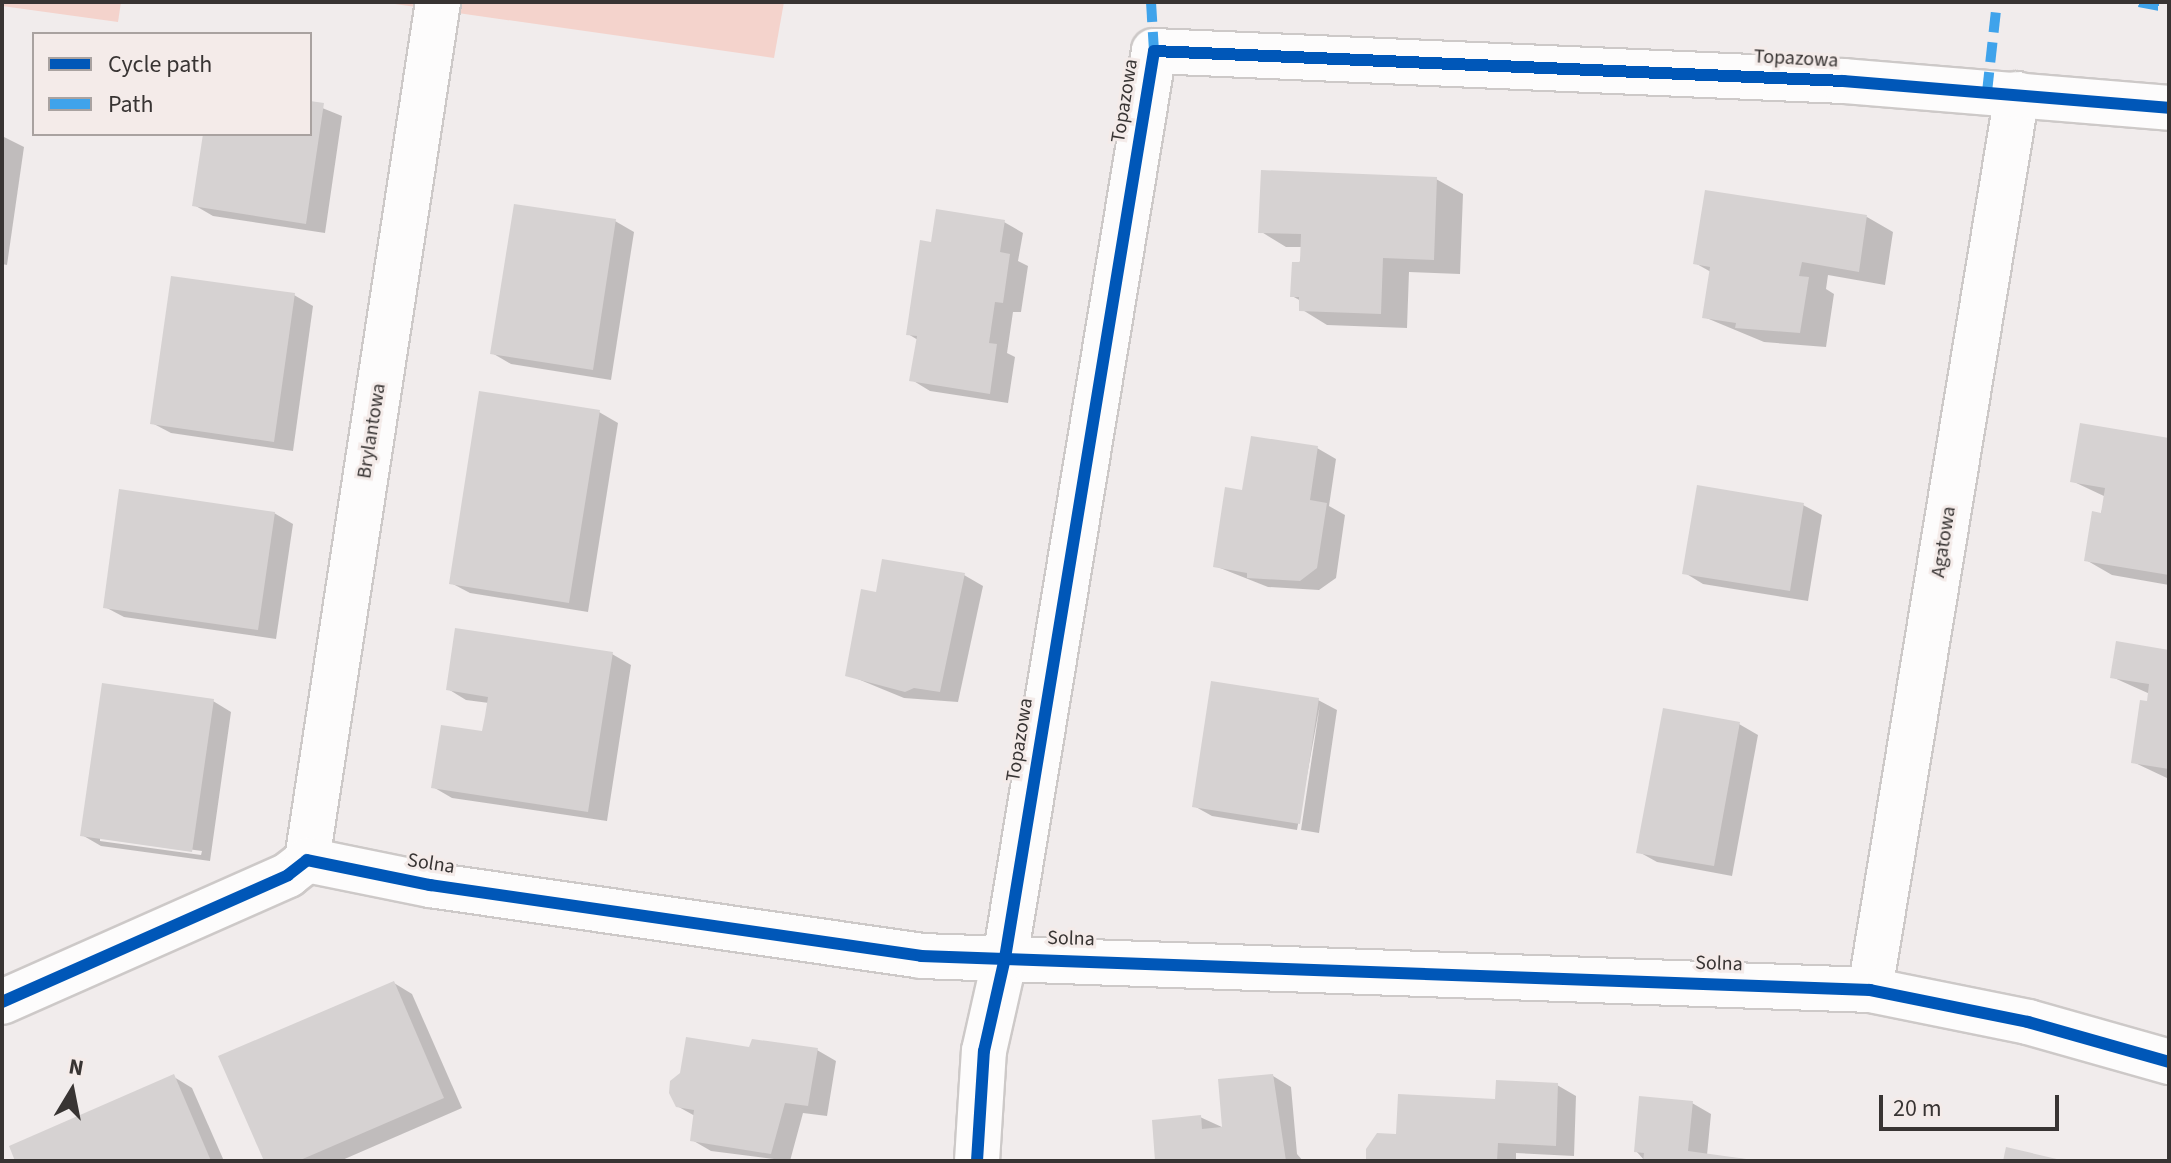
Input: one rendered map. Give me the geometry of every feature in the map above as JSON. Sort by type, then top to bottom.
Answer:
[{"type":"street","name":"Brylantowa","points":[[307,860],[438,2]]},
{"type":"street","name":"Topazowa","points":[[977,1161],[984,1051],[1005,958],[1154,51],[1843,81],[2169,108]]},
{"type":"street","name":"Agatowa","points":[[1870,990],[2017,94]]},
{"type":"street","name":"Solna","points":[[307,860],[430,885],[921,956],[1870,990],[2058,1029],[2169,1062]]},
{"type":"street","points":[[2,1002],[288,875],[307,860]]},
{"type":"shaded area","points":[[2,2],[121,2],[118,22],[2,6]]},
{"type":"shaded area","points":[[381,2],[784,2],[774,58]]},
{"type":"building","points":[[312,101],[324,103],[306,224],[192,206],[203,136],[312,136]]},
{"type":"building","points":[[1261,170],[1437,177],[1434,260],[1383,258],[1381,314],[1299,311],[1299,297],[1290,297],[1292,262],[1300,262],[1301,234],[1258,233]]},
{"type":"building","points":[[1705,190],[1867,215],[1859,272],[1802,262],[1799,276],[1809,277],[1800,333],[1735,328],[1736,323],[1702,318],[1710,267],[1693,264]]},
{"type":"building","points":[[514,204],[616,219],[593,370],[490,354]]},
{"type":"building","points":[[936,209],[1005,220],[1000,252],[1010,254],[1003,303],[995,302],[989,343],[997,344],[990,394],[909,381],[917,336],[906,335],[920,240],[931,242]]},
{"type":"building","points":[[171,276],[295,293],[274,442],[150,424]]},
{"type":"building","points":[[479,391],[600,410],[569,603],[449,584]]},
{"type":"building","points":[[2080,423],[2169,438],[2169,575],[2084,561],[2092,511],[2101,513],[2105,488],[2070,482]]},
{"type":"building","points":[[1251,436],[1318,446],[1310,500],[1327,503],[1317,568],[1300,581],[1247,578],[1247,573],[1213,567],[1225,487],[1242,490]]},
{"type":"building","points":[[1697,485],[1804,503],[1790,591],[1682,574]]},
{"type":"building","points":[[119,489],[275,512],[258,630],[103,608]]},
{"type":"building","points":[[882,559],[965,573],[940,692],[914,688],[905,692],[845,676],[861,589],[876,592]]},
{"type":"building","points":[[455,628],[613,652],[588,812],[431,788],[441,725],[482,731],[488,697],[446,690]]},
{"type":"building","points":[[2116,641],[2169,650],[2169,769],[2131,763],[2140,700],[2147,701],[2149,684],[2110,678]]},
{"type":"building","points":[[1211,681],[1319,698],[1300,824],[1192,807]]},
{"type":"building","points":[[102,683],[214,699],[192,852],[80,836]]},
{"type":"building","points":[[1663,708],[1740,722],[1714,866],[1636,853]]},
{"type":"building","points":[[394,981],[444,1098],[298,1161],[264,1161],[218,1056]]},
{"type":"building","points":[[686,1037],[749,1047],[752,1039],[818,1048],[808,1106],[785,1103],[771,1154],[690,1141],[694,1110],[676,1107],[669,1093],[670,1081],[680,1073]]},
{"type":"building","points":[[174,1074],[211,1161],[15,1161],[9,1146]]},
{"type":"building","points":[[1273,1074],[1286,1161],[1155,1161],[1152,1120],[1201,1115],[1202,1129],[1222,1127],[1218,1079]]},
{"type":"building","points":[[1496,1080],[1558,1083],[1556,1146],[1498,1143],[1497,1161],[1366,1161],[1366,1149],[1377,1133],[1396,1134],[1398,1094],[1495,1099]]},
{"type":"building","points":[[1639,1096],[1693,1101],[1688,1151],[1761,1161],[1643,1161],[1644,1153],[1634,1152]]},
{"type":"building","points":[[2006,1147],[2061,1160],[2061,1161],[2003,1161]]},
{"type":"marked path","points":[[1151,2],[1154,51]]},
{"type":"marked path","points":[[1987,92],[1997,2]]},
{"type":"marked path","points":[[2139,2],[2169,8]]},
{"type":"cycle path","points":[[977,1161],[984,1051],[1005,958],[1154,51],[1843,81],[2169,108]]},
{"type":"cycle path","points":[[2,1002],[288,875],[307,860],[430,885],[921,956],[1870,990],[2028,1022],[2169,1062]]}]
